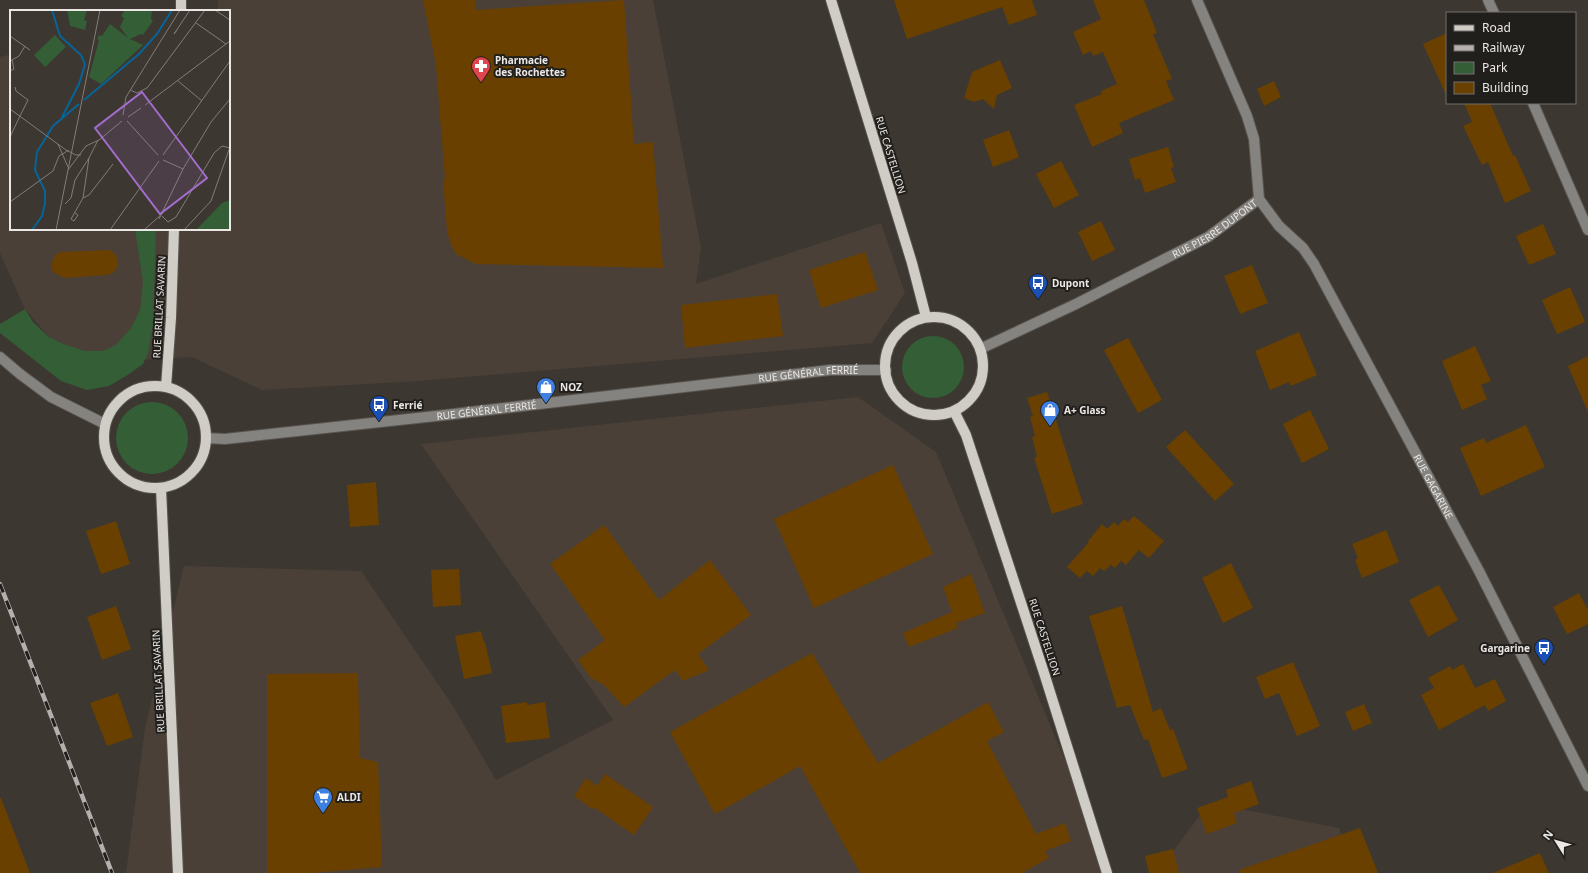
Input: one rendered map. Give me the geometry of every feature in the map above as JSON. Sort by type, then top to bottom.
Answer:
[{"type":"main road","name":"RUE CASTELLION","points":[[831,0],[912,263],[926,317]]},
{"type":"main road","name":"RUE BRILLAT SAVARIN","points":[[166,387],[171,318],[174,230]]},
{"type":"main road","points":[[926,317],[943,318],[957,322],[968,330],[977,342],[980,349],[984,369],[980,383],[973,396],[963,406],[954,411],[936,415],[921,413],[907,407],[896,397],[889,385],[886,370],[887,355],[892,341],[902,330],[914,321],[926,317]]},
{"type":"main road","points":[[157,385],[166,387],[186,396],[195,405],[202,417],[206,430],[205,446],[199,461],[190,474],[176,483],[161,488],[146,487],[133,483],[122,476],[112,465],[106,452],[103,438],[105,424],[112,408],[124,396],[139,388],[157,385]]},
{"type":"main road","name":"RUE CASTELLION","points":[[954,411],[966,435],[1107,873]]},
{"type":"main road","name":"RUE BRILLAT SAVARIN","points":[[161,488],[178,873]]},
{"type":"street","name":"RUE PIERRE DUPONT","points":[[980,349],[1076,304],[1208,237],[1259,199],[1254,139],[1247,116],[1197,0]]},
{"type":"street","points":[[1488,0],[1494,12]]},
{"type":"street","points":[[1533,104],[1588,230]]},
{"type":"street","name":"RUE GAGARINE","points":[[1259,199],[1279,226],[1303,248],[1314,264],[1479,571],[1588,786]]},
{"type":"street","points":[[0,357],[51,397],[105,424]]},
{"type":"street","name":"RUE GÉNÉRAL FERRIÉ","points":[[206,438],[225,439],[430,417],[830,370],[886,370]]},
{"type":"shaded area","points":[[218,0],[653,0],[701,247],[696,284],[881,223],[905,293],[872,343],[419,381],[262,390],[192,357],[100,362],[49,337],[25,309],[0,253],[0,57],[10,54],[10,230],[230,230],[230,10],[218,10]]},
{"type":"shaded area","points":[[858,397],[936,452],[1112,873],[126,873],[145,728],[184,566],[361,571],[453,706],[496,780],[613,720],[421,444]]},
{"type":"shaded area","points":[[1209,803],[1339,828],[1353,873],[1157,873]]},
{"type":"green space","points":[[135,230],[156,230],[153,326],[148,353],[143,364],[109,386],[87,390],[61,381],[0,333],[0,324],[25,309],[33,322],[49,337],[66,345],[85,351],[103,351],[116,345],[131,328],[140,310],[143,282]]},
{"type":"green space","points":[[927,336],[939,336],[955,345],[962,355],[964,367],[962,379],[955,389],[939,398],[927,398],[916,393],[907,384],[902,373],[902,361],[907,350],[916,341]]},
{"type":"green space","points":[[145,402],[159,402],[166,404],[178,412],[186,424],[188,438],[186,452],[178,464],[166,472],[159,474],[145,474],[138,472],[126,464],[118,452],[116,445],[116,431],[118,424],[126,412],[138,404]]},
{"type":"building","points":[[423,0],[475,0],[475,10],[624,0],[634,144],[653,142],[663,268],[476,264],[456,254],[451,245],[447,231],[443,181],[445,179],[436,65]]},
{"type":"building","points":[[894,0],[1032,0],[1037,15],[1009,25],[1002,7],[907,39]]},
{"type":"building","points":[[1093,0],[1144,0],[1157,33],[1153,34],[1172,79],[1166,81],[1174,100],[1119,123],[1123,133],[1092,147],[1074,105],[1102,94],[1101,91],[1117,84],[1103,52],[1093,56],[1091,51],[1083,55],[1073,32],[1101,19]]},
{"type":"building","points":[[1446,33],[1446,95],[1423,44]]},
{"type":"building","points":[[1000,60],[1012,88],[997,95],[994,109],[983,99],[974,102],[964,98],[972,72]]},
{"type":"building","points":[[1274,81],[1281,97],[1264,106],[1257,89]]},
{"type":"building","points":[[1464,104],[1490,104],[1513,156],[1515,155],[1531,191],[1505,203],[1488,162],[1482,165],[1463,126],[1472,122]]},
{"type":"building","points":[[1009,130],[1019,157],[993,167],[983,140]]},
{"type":"building","points":[[1168,147],[1174,167],[1171,168],[1176,182],[1145,193],[1140,178],[1135,180],[1129,159]]},
{"type":"building","points":[[1061,161],[1079,195],[1054,208],[1036,174]]},
{"type":"building","points":[[1101,221],[1115,250],[1092,261],[1078,232]]},
{"type":"building","points":[[1543,224],[1556,254],[1529,265],[1516,236]]},
{"type":"building","points":[[110,250],[115,254],[118,261],[114,272],[108,275],[64,278],[53,272],[51,266],[55,255],[61,252]]},
{"type":"building","points":[[865,252],[878,290],[821,308],[809,270]]},
{"type":"building","points":[[1252,265],[1268,303],[1240,314],[1224,276]]},
{"type":"building","points":[[1570,287],[1585,322],[1557,334],[1542,300]]},
{"type":"building","points":[[777,294],[783,336],[685,348],[681,305]]},
{"type":"building","points":[[1299,332],[1317,375],[1291,386],[1289,382],[1270,390],[1255,351]]},
{"type":"building","points":[[1128,338],[1162,400],[1138,413],[1104,350]]},
{"type":"building","points":[[1475,346],[1491,381],[1481,385],[1487,399],[1462,410],[1442,361]]},
{"type":"building","points":[[1588,356],[1588,412],[1568,366]]},
{"type":"building","points":[[1047,392],[1083,504],[1052,514],[1034,458],[1037,457],[1032,437],[1035,436],[1030,417],[1033,416],[1027,398]]},
{"type":"building","points":[[1310,410],[1329,449],[1302,463],[1283,424]]},
{"type":"building","points":[[1526,425],[1545,467],[1481,496],[1460,448],[1484,438],[1486,443]]},
{"type":"building","points":[[1185,430],[1234,484],[1215,501],[1166,447]]},
{"type":"building","points":[[893,465],[933,554],[814,608],[774,519]]},
{"type":"building","points":[[376,482],[379,525],[350,527],[347,485]]},
{"type":"building","points":[[1134,516],[1164,541],[1149,558],[1139,550],[1126,565],[1121,561],[1115,568],[1111,565],[1104,571],[1100,568],[1093,576],[1087,571],[1080,578],[1067,567],[1089,542],[1088,541],[1102,524],[1107,529],[1114,522],[1118,526],[1124,519],[1128,522]]},
{"type":"building","points":[[116,521],[130,564],[101,574],[86,531]]},
{"type":"building","points":[[604,525],[659,600],[710,560],[751,615],[698,654],[709,670],[683,681],[675,670],[624,707],[604,685],[591,678],[578,660],[605,640],[550,564]]},
{"type":"building","points":[[1386,530],[1399,562],[1362,578],[1355,560],[1358,558],[1352,544]]},
{"type":"building","points":[[1231,563],[1253,608],[1223,623],[1202,578]]},
{"type":"building","points":[[459,569],[461,605],[433,607],[431,570]]},
{"type":"building","points":[[971,574],[985,613],[956,623],[958,628],[909,647],[903,633],[952,612],[943,587]]},
{"type":"building","points":[[1439,585],[1458,620],[1428,637],[1409,600]]},
{"type":"building","points":[[1579,593],[1588,610],[1588,624],[1567,634],[1553,607]]},
{"type":"building","points":[[116,606],[131,649],[102,660],[87,617]]},
{"type":"building","points":[[1122,606],[1153,712],[1161,708],[1170,730],[1173,729],[1188,769],[1162,778],[1148,739],[1144,740],[1130,705],[1117,708],[1089,616]]},
{"type":"building","points":[[481,631],[492,673],[464,679],[455,636]]},
{"type":"building","points":[[812,653],[878,763],[988,702],[1004,732],[987,741],[1036,834],[1065,823],[1071,841],[1045,851],[1049,858],[1022,873],[860,873],[800,766],[715,814],[670,732]]},
{"type":"building","points":[[1293,662],[1320,726],[1297,736],[1279,693],[1265,699],[1256,677]]},
{"type":"building","points":[[1463,664],[1475,688],[1495,679],[1506,701],[1488,711],[1485,705],[1439,730],[1421,695],[1434,688],[1428,678],[1450,666],[1452,670]]},
{"type":"building","name":"ALDI","points":[[358,673],[360,758],[378,762],[382,867],[313,873],[267,873],[267,674]]},
{"type":"building","points":[[118,693],[133,737],[107,746],[90,703]]},
{"type":"building","points":[[527,702],[527,705],[545,702],[550,738],[506,743],[501,706]]},
{"type":"building","points":[[1364,704],[1372,723],[1353,731],[1345,712]]},
{"type":"building","points":[[605,774],[653,807],[634,835],[595,808],[592,809],[574,796],[586,778],[597,786]]},
{"type":"building","points":[[1251,781],[1259,804],[1234,813],[1237,823],[1207,834],[1197,808],[1228,797],[1226,790]]},
{"type":"building","points":[[1,798],[30,873],[0,873]]},
{"type":"building","points":[[1360,828],[1378,873],[1239,873],[1239,870]]},
{"type":"building","points":[[1173,849],[1179,873],[1149,873],[1145,856]]},
{"type":"building","points":[[1540,853],[1549,873],[1493,873]]},
{"type":"railway","points":[[0,584],[112,873]]},
{"type":"place","name":"Pharmacie des Rochettes","points":[[481,83]]},
{"type":"place","name":"Dupont","points":[[1038,300]]},
{"type":"place","name":"NOZ","points":[[546,404]]},
{"type":"place","name":"Ferrié","points":[[379,422]]},
{"type":"place","name":"A+ Glass","points":[[1050,427]]},
{"type":"place","name":"Gargarine","points":[[1544,665]]},
{"type":"place","name":"ALDI","points":[[323,814]]}]
